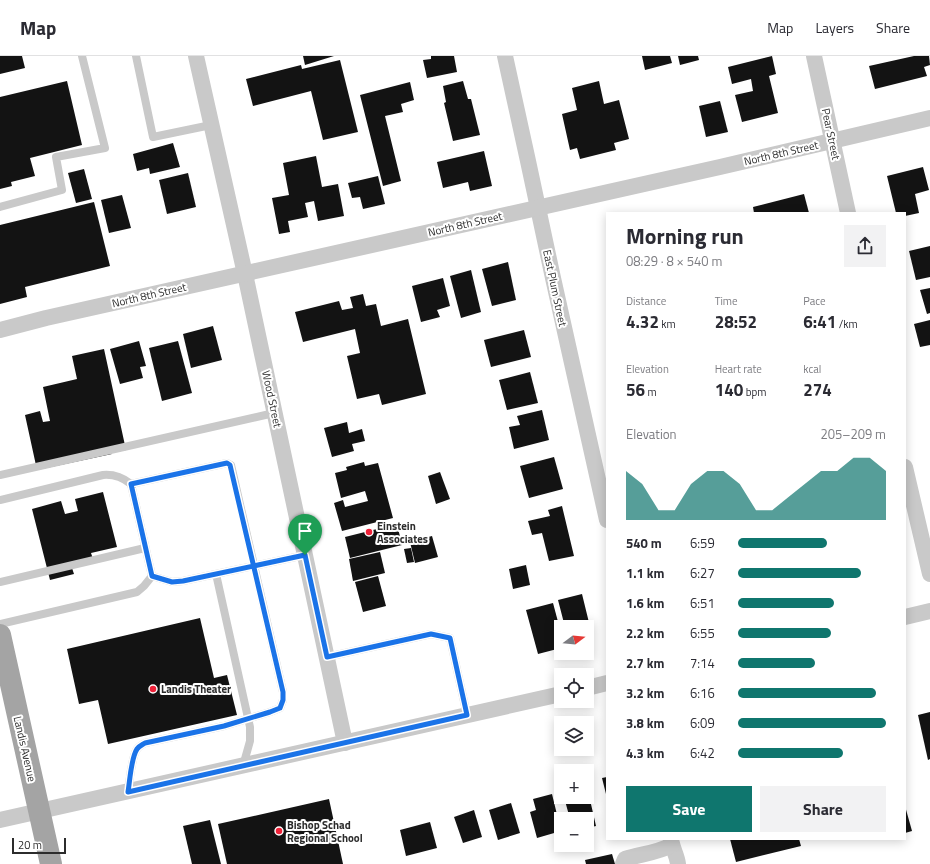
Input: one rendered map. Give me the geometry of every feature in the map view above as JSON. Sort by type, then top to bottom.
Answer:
[{"type":"main road","name":"Landis Avenue","points":[[0,635],[50,864]]},
{"type":"street","name":"Wood Street","points":[[196,56],[245,274],[345,743]]},
{"type":"street","name":"East Plum Street","points":[[505,56],[606,515]]},
{"type":"street","name":"Pear Street","points":[[814,56],[848,212]]},
{"type":"street","name":"North 8th Street","points":[[0,330],[46,318],[538,208],[930,118]]},
{"type":"street","points":[[906,471],[930,574]]},
{"type":"street","points":[[906,617],[930,611]]},
{"type":"street","points":[[594,686],[606,683]]},
{"type":"street","points":[[0,820],[554,696]]},
{"type":"street","points":[[623,864],[625,859],[636,855],[661,851],[671,842],[678,864]]},
{"type":"lane","points":[[0,207],[62,190],[56,158],[105,148],[82,56]]},
{"type":"lane","points":[[136,56],[153,137],[211,125]]},
{"type":"lane","points":[[0,475],[274,413]]},
{"type":"lane","points":[[0,500],[103,476],[111,475],[120,477],[131,484],[227,463],[230,465],[283,692],[283,700],[280,708],[270,712],[224,726],[145,743],[136,750],[128,792]]},
{"type":"lane","points":[[131,484],[152,576]]},
{"type":"lane","points":[[0,582],[145,548]]},
{"type":"lane","points":[[152,576],[177,582],[305,555]]},
{"type":"lane","points":[[216,574],[251,734],[243,766]]},
{"type":"lane","points":[[0,624],[137,592],[152,576]]},
{"type":"lane","points":[[327,657],[431,634],[450,638],[467,715]]},
{"type":"building","points":[[0,56],[22,56],[25,68],[0,74]]},
{"type":"building","points":[[303,56],[334,56],[305,65]]},
{"type":"building","points":[[431,56],[454,56],[457,72],[427,78],[423,60],[431,59]]},
{"type":"building","points":[[642,56],[670,56],[672,63],[645,70]]},
{"type":"building","points":[[678,56],[698,56],[699,60],[680,65]]},
{"type":"building","points":[[772,56],[776,74],[769,76],[778,113],[742,122],[735,95],[753,91],[751,79],[732,84],[728,67]]},
{"type":"building","points":[[914,56],[929,56],[930,65],[924,67],[927,76],[875,89],[869,66]]},
{"type":"building","points":[[340,60],[358,132],[323,140],[311,91],[253,106],[246,79],[301,65],[302,69]]},
{"type":"building","points":[[67,81],[82,145],[30,158],[35,176],[11,182],[12,186],[0,189],[0,97]]},
{"type":"building","points":[[463,81],[468,99],[471,99],[480,135],[453,141],[444,103],[446,102],[443,86]]},
{"type":"building","points":[[599,81],[604,104],[619,100],[629,139],[614,143],[616,150],[580,159],[577,148],[570,150],[562,114],[577,110],[572,88]]},
{"type":"building","points":[[410,82],[414,100],[401,104],[403,112],[385,116],[401,181],[383,186],[360,95]]},
{"type":"building","points":[[720,101],[728,132],[706,137],[699,106]]},
{"type":"building","points":[[173,143],[180,167],[150,174],[149,168],[137,171],[133,154]]},
{"type":"building","points":[[484,151],[492,186],[470,191],[468,182],[443,188],[437,162]]},
{"type":"building","points":[[316,156],[322,187],[338,184],[344,216],[318,221],[314,201],[305,203],[308,217],[288,221],[290,232],[279,234],[272,198],[289,195],[283,163]]},
{"type":"building","points":[[923,167],[929,190],[915,194],[919,213],[906,216],[906,212],[896,212],[887,176]]},
{"type":"building","points":[[84,169],[92,199],[76,203],[68,173]]},
{"type":"building","points":[[188,173],[196,207],[167,214],[159,180]]},
{"type":"building","points":[[378,176],[385,204],[363,209],[360,197],[352,198],[348,183]]},
{"type":"building","points":[[804,194],[809,212],[754,212],[753,207]]},
{"type":"building","points":[[122,195],[131,228],[109,233],[101,200]]},
{"type":"building","points":[[94,202],[110,266],[25,287],[27,297],[0,304],[0,225]]},
{"type":"building","points":[[930,246],[930,277],[916,280],[909,251]]},
{"type":"building","points":[[508,262],[516,300],[492,306],[482,269]]},
{"type":"building","points":[[471,270],[481,312],[461,318],[450,276]]},
{"type":"building","points":[[443,278],[450,306],[437,310],[440,317],[421,322],[412,286]]},
{"type":"building","points":[[930,288],[930,313],[927,314],[920,290]]},
{"type":"building","points":[[363,294],[366,306],[376,304],[381,326],[408,319],[426,394],[382,405],[379,394],[357,399],[347,356],[360,353],[355,329],[303,342],[295,312],[339,301],[342,310],[353,308],[350,297]]},
{"type":"building","points":[[930,320],[930,345],[920,347],[914,324]]},
{"type":"building","points":[[213,326],[222,360],[191,368],[183,334]]},
{"type":"building","points":[[524,330],[531,357],[491,367],[484,340]]},
{"type":"building","points":[[139,341],[146,366],[140,367],[143,378],[120,384],[110,349]]},
{"type":"building","points":[[178,341],[192,393],[162,401],[149,348]]},
{"type":"building","points":[[104,349],[126,450],[37,470],[25,415],[40,411],[43,422],[50,421],[43,387],[77,379],[72,356]]},
{"type":"building","points":[[530,372],[538,403],[507,410],[499,380]]},
{"type":"building","points":[[542,410],[549,440],[514,449],[509,427],[520,425],[517,416]]},
{"type":"building","points":[[347,422],[349,433],[362,429],[365,441],[352,444],[354,451],[332,457],[324,428]]},
{"type":"building","points":[[554,457],[563,489],[529,498],[520,466]]},
{"type":"building","points":[[364,462],[365,466],[378,463],[393,518],[342,531],[334,503],[343,500],[345,507],[368,501],[365,491],[341,498],[335,473],[347,470],[346,467]]},
{"type":"building","points":[[440,472],[450,499],[436,504],[428,476]]},
{"type":"building","points":[[103,492],[117,547],[91,553],[94,562],[72,568],[74,574],[50,580],[32,509],[61,501],[65,514],[78,511],[75,499]]},
{"type":"building","points":[[562,506],[574,556],[549,561],[542,533],[532,535],[528,521],[550,516],[548,510]]},
{"type":"building","points":[[397,524],[402,545],[350,558],[345,537]]},
{"type":"building","points":[[432,536],[438,557],[415,563],[410,542]]},
{"type":"building","points":[[411,548],[414,562],[407,563],[404,549]]},
{"type":"building","points":[[380,552],[385,573],[353,581],[349,559]]},
{"type":"building","points":[[526,565],[530,585],[513,589],[509,569]]},
{"type":"building","points":[[378,576],[386,606],[363,612],[355,582]]},
{"type":"building","points":[[582,594],[588,620],[563,620],[558,600]]},
{"type":"building","points":[[553,603],[558,620],[554,620],[554,650],[538,654],[526,610]]},
{"type":"building","name":"Landis Theater","points":[[200,618],[214,678],[227,675],[237,715],[108,744],[98,700],[79,704],[67,649]]},
{"type":"building","points":[[930,712],[930,759],[928,760],[918,715]]},
{"type":"building","points":[[606,777],[606,794],[602,778]]},
{"type":"building","points":[[552,794],[556,812],[554,812],[554,833],[537,838],[530,812],[536,810],[533,799]]},
{"type":"building","points":[[329,799],[343,864],[227,864],[218,824]]},
{"type":"building","points":[[511,803],[520,833],[498,840],[489,810]]},
{"type":"building","points":[[566,804],[591,804],[593,812],[568,812]]},
{"type":"building","points":[[474,810],[482,837],[463,843],[454,817]]},
{"type":"building","points":[[906,810],[912,831],[906,833]]},
{"type":"building","points":[[210,820],[221,864],[192,864],[183,826]]},
{"type":"building","points":[[430,822],[437,848],[406,856],[400,830]]},
{"type":"building","points":[[730,840],[799,840],[801,846],[736,862]]},
{"type":"building","points":[[612,854],[615,864],[586,864],[585,860]]},
{"type":"place","name":"Einstein Associates","points":[[369,532]]},
{"type":"place","name":"Landis Theater","points":[[153,689]]},
{"type":"place","name":"Bishop Schad Regional School","points":[[279,831]]},
{"type":"route","points":[[305,555],[253,566],[183,581],[172,582],[152,576],[131,484],[227,463],[230,465],[253,566],[283,692],[283,700],[280,708],[270,712],[224,726],[145,743],[136,750],[128,792],[467,715],[450,638],[431,634],[327,657],[305,555]]}]
